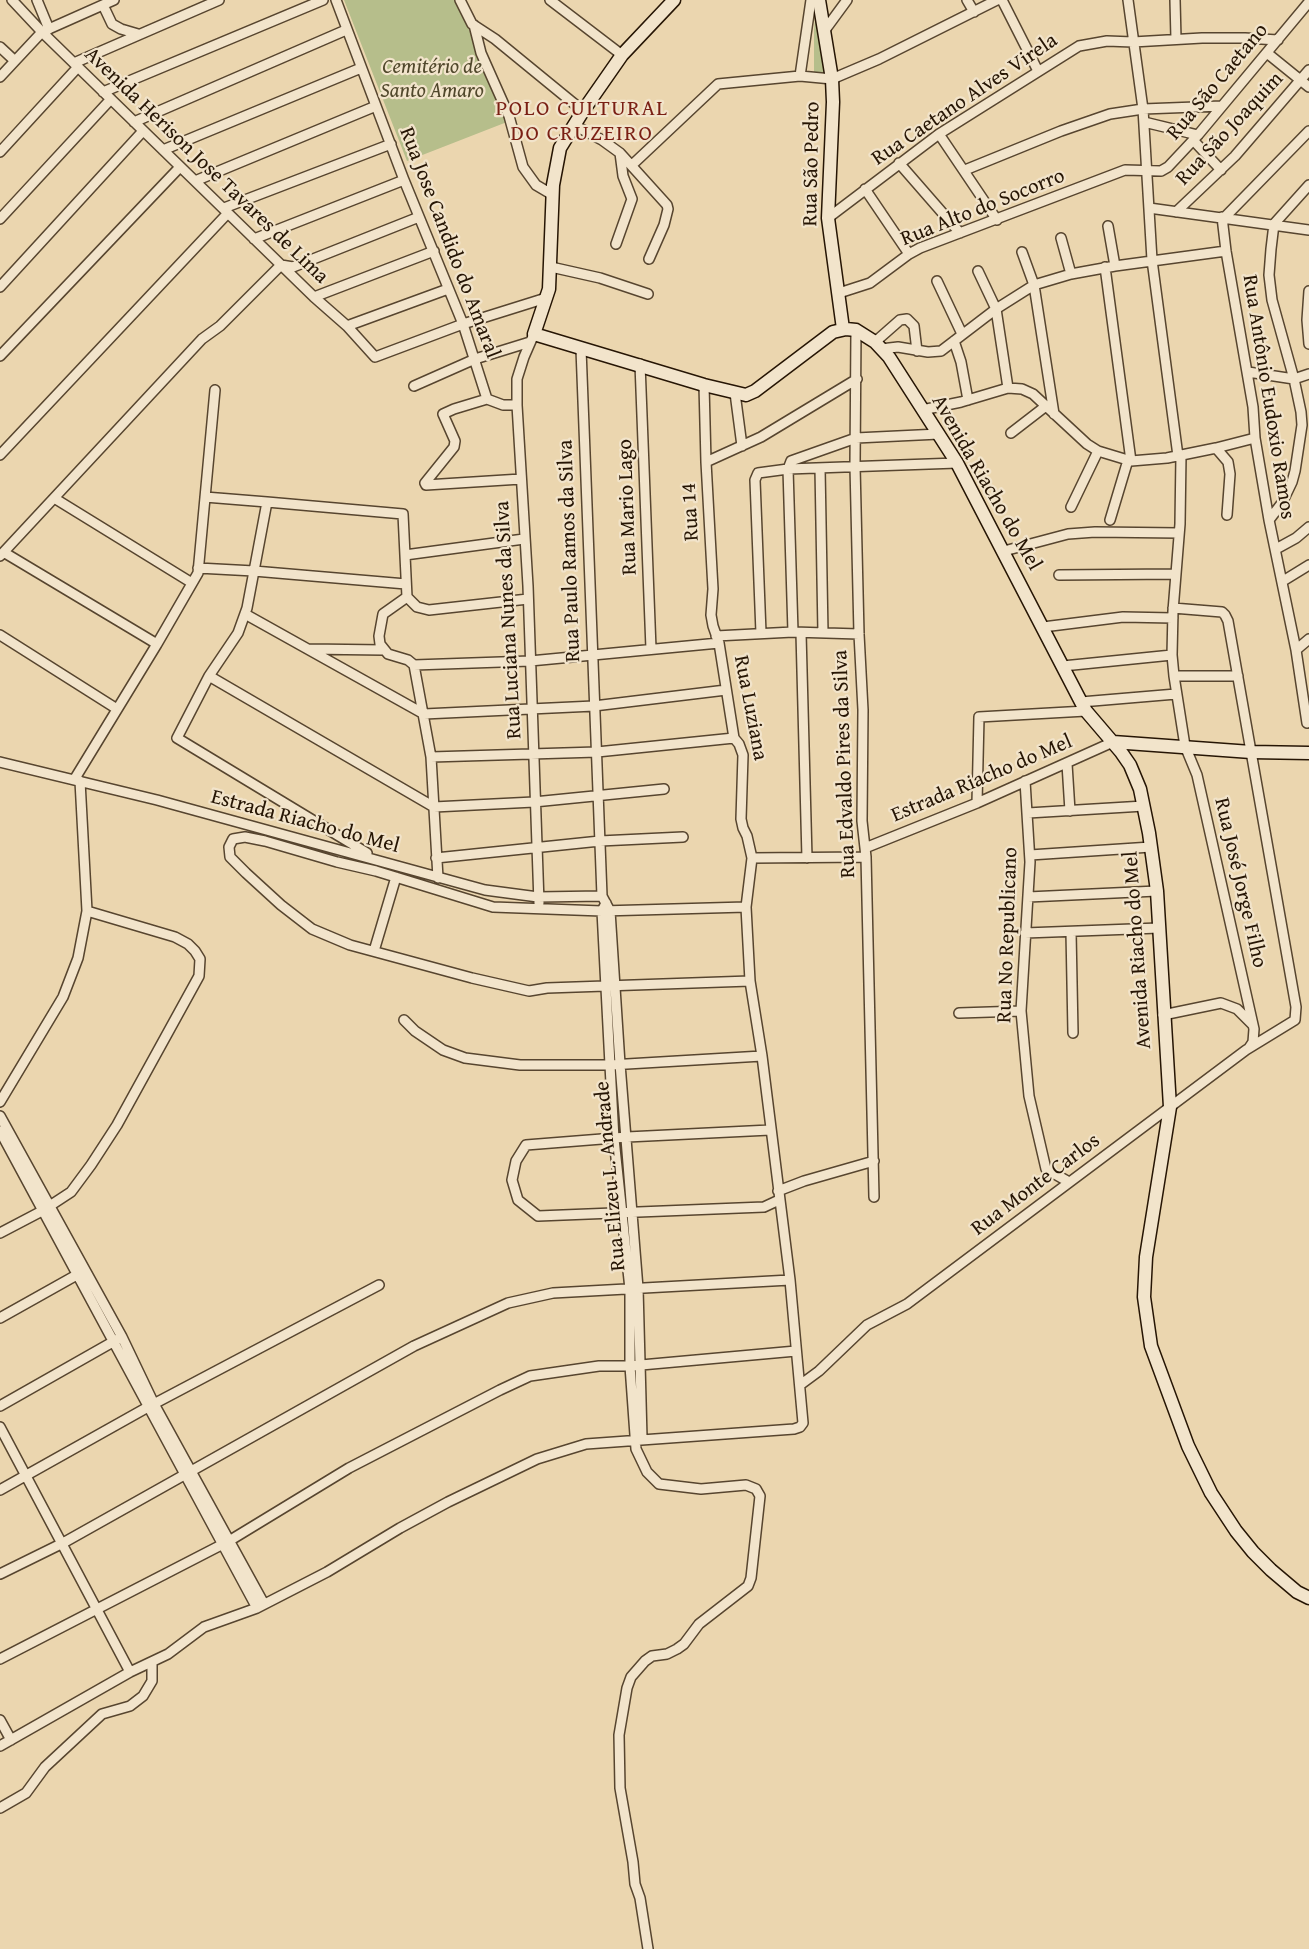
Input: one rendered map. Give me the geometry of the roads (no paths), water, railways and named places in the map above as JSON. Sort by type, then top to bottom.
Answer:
[{"type":"street","name":"Avenida Herison Jose Tavares de Lima","points":[[12,0],[46,30],[76,65],[143,131],[314,297],[347,326],[375,357],[463,324]]},
{"type":"street","points":[[37,0],[46,30]]},
{"type":"street","points":[[86,0],[90,10]]},
{"type":"street","points":[[0,77],[46,30],[114,0]]},
{"type":"street","points":[[0,152],[76,65],[110,46],[219,0]]},
{"type":"street","points":[[103,92],[323,0]]},
{"type":"street","name":"Rua Jose Candido do Amaral","points":[[336,0],[404,180],[463,324],[488,399]]},
{"type":"street","points":[[460,0],[474,25],[481,52],[509,116],[523,167],[536,186],[553,195]]},
{"type":"street","points":[[550,0],[622,55]]},
{"type":"street","points":[[532,338],[549,289],[553,195],[560,148],[622,55],[674,0]]},
{"type":"street","points":[[800,76],[811,0]]},
{"type":"street","name":"Rua São Pedro","points":[[819,0],[832,79],[834,121],[828,218],[839,293],[850,330]]},
{"type":"street","points":[[825,30],[847,0]]},
{"type":"street","points":[[967,0],[974,12]]},
{"type":"street","points":[[632,165],[718,84],[800,76],[832,79],[879,59],[997,0]]},
{"type":"street","points":[[1002,0],[1038,71]]},
{"type":"street","name":"Rua José Jorge Filho","points":[[1128,0],[1143,109],[1152,260],[1180,456],[1179,533],[1172,655],[1176,694],[1185,746],[1199,784],[1253,1026],[1252,1042],[1248,1048]]},
{"type":"street","points":[[1175,0],[1176,39]]},
{"type":"street","name":"Rua São Caetano","points":[[1145,169],[1161,171],[1168,167],[1309,2]]},
{"type":"street","points":[[103,5],[112,24],[113,37],[110,46]]},
{"type":"street","points":[[112,24],[138,34]]},
{"type":"street","points":[[474,25],[495,39],[583,111]]},
{"type":"street","points":[[134,122],[346,30]]},
{"type":"street","name":"Rua Caetano Alves Virela","points":[[828,218],[939,134],[1079,46],[1107,41],[1245,38],[1278,40]]},
{"type":"street","points":[[0,47],[15,61]]},
{"type":"street","points":[[1267,53],[1309,87]]},
{"type":"street","points":[[163,150],[361,68]]},
{"type":"street","name":"Rua São Joaquim","points":[[1176,212],[1250,140],[1309,70]]},
{"type":"street","points":[[0,219],[111,99]]},
{"type":"street","points":[[195,181],[376,106]]},
{"type":"street","points":[[965,170],[1110,114],[1143,109],[1222,106]]},
{"type":"street","points":[[1143,122],[1195,138],[1221,170]]},
{"type":"street","points":[[574,125],[620,153],[663,200],[668,209],[664,225],[649,259]]},
{"type":"street","points":[[0,287],[143,131]]},
{"type":"street","points":[[1223,217],[1309,131]]},
{"type":"street","points":[[939,134],[998,220]]},
{"type":"street","points":[[0,455],[226,211],[391,144]]},
{"type":"street","points":[[616,244],[632,199],[623,176],[620,153]]},
{"type":"street","points":[[899,163],[960,233]]},
{"type":"street","points":[[0,357],[180,166]]},
{"type":"street","name":"Rua Alto do Socorro","points":[[839,293],[870,283],[909,254],[960,233],[1125,170],[1145,169]]},
{"type":"street","points":[[254,239],[404,180]]},
{"type":"street","points":[[1269,520],[1282,503],[1295,471],[1305,426],[1270,287],[1271,249],[1274,224],[1309,185]]},
{"type":"street","points":[[865,189],[909,254]]},
{"type":"street","points":[[1149,208],[1309,230]]},
{"type":"street","points":[[156,644],[3,555],[202,339],[220,326],[281,265],[293,267],[419,217]]},
{"type":"street","name":"Rua Antônio Eudoxio Ramos","points":[[1223,217],[1226,251],[1248,372],[1255,438],[1308,722]]},
{"type":"street","points":[[1108,226],[1130,460],[1110,520]]},
{"type":"street","points":[[1061,238],[1071,274]]},
{"type":"street","points":[[314,297],[434,251]]},
{"type":"street","points":[[878,345],[935,352],[945,348],[996,309],[1034,285],[1110,266],[1226,251]]},
{"type":"street","points":[[1022,252],[1034,285],[1054,414]]},
{"type":"street","points":[[550,267],[600,278],[648,294]]},
{"type":"street","points":[[978,271],[996,309],[1008,388]]},
{"type":"street","points":[[937,281],[958,337],[968,400]]},
{"type":"street","points":[[347,326],[447,289]]},
{"type":"street","points":[[1309,291],[1307,320],[1309,344]]},
{"type":"street","points":[[463,324],[546,298]]},
{"type":"street","points":[[878,345],[903,319],[909,320],[914,326],[917,351]]},
{"type":"street","points":[[414,386],[475,359],[532,338],[640,364],[704,385],[746,394],[754,391],[826,336],[850,330]]},
{"type":"street","name":"Avenida Riacho do Mel","points":[[850,330],[878,345],[939,434],[1004,551],[1083,706],[1130,765],[1140,789],[1157,891],[1170,1107],[1146,1257],[1144,1297],[1151,1346],[1188,1446],[1211,1493],[1236,1531],[1270,1570],[1297,1592],[1309,1598]]},
{"type":"street","name":"Rua Edvaldo Pires da Silva","points":[[850,330],[857,379],[855,466],[858,634],[863,710],[862,788],[874,1197]]},
{"type":"street","name":"Rua Luciana Nunes da Silva","points":[[532,338],[517,380],[517,405],[528,599],[539,908]]},
{"type":"street","name":"Rua Paulo Ramos da Silva","points":[[581,349],[597,796],[605,905]]},
{"type":"street","name":"Rua Mario Lago","points":[[640,364],[651,649]]},
{"type":"street","points":[[1248,372],[1294,379],[1309,374]]},
{"type":"street","points":[[706,462],[760,437],[857,379]]},
{"type":"street","name":"Rua 14","points":[[704,385],[713,589],[711,615],[718,640]]},
{"type":"street","points":[[922,410],[1008,388],[1028,391],[1077,436],[1098,451],[1130,460],[1180,456],[1255,438]]},
{"type":"street","points":[[0,1102],[66,990],[78,958],[87,911],[77,781],[117,708],[198,573],[215,390]]},
{"type":"street","points":[[735,393],[742,446]]},
{"type":"street","points":[[517,405],[503,405],[488,399],[443,414],[455,441],[454,447],[425,483],[426,485],[521,479]]},
{"type":"street","points":[[1011,433],[1046,406]]},
{"type":"street","points":[[807,858],[788,469],[792,460],[856,438],[939,434]]},
{"type":"street","points":[[1216,448],[1228,462],[1230,474],[1227,515]]},
{"type":"street","points":[[1071,507],[1098,451]]},
{"type":"street","points":[[761,633],[755,480],[760,471],[957,463]]},
{"type":"street","points":[[820,468],[823,633]]},
{"type":"street","points":[[205,497],[402,513],[407,597],[417,607],[429,610],[528,599]]},
{"type":"street","points":[[54,498],[192,583]]},
{"type":"street","points":[[267,502],[245,614],[238,633],[209,676],[177,738],[379,861]]},
{"type":"street","points":[[1276,549],[1309,527]]},
{"type":"street","points":[[1004,551],[1068,534],[1179,533]]},
{"type":"street","points":[[405,555],[524,539]]},
{"type":"street","points":[[1282,581],[1309,565]]},
{"type":"street","points":[[198,568],[406,584]]},
{"type":"street","points":[[1059,576],[1176,574]]},
{"type":"street","points":[[407,597],[383,614],[379,636],[380,644],[388,654],[408,660],[414,665],[431,757],[438,878]]},
{"type":"street","points":[[1173,608],[1224,613],[1228,621],[1251,752]]},
{"type":"street","points":[[245,614],[424,714],[594,706],[726,690]]},
{"type":"street","points":[[1043,627],[1123,617],[1173,618]]},
{"type":"street","points":[[414,665],[530,661],[591,656],[761,633],[858,634]]},
{"type":"street","points":[[0,635],[117,708]]},
{"type":"street","points":[[1296,650],[1309,639]]},
{"type":"street","name":"Rua Luziana","points":[[718,640],[734,738],[743,755],[741,819],[752,858]]},
{"type":"street","points":[[308,649],[384,650]]},
{"type":"street","points":[[1063,666],[1172,655]]},
{"type":"street","points":[[209,676],[434,807],[534,802],[664,789]]},
{"type":"street","points":[[1174,676],[1238,676]]},
{"type":"street","points":[[977,803],[979,717],[1176,694]]},
{"type":"street","points":[[431,757],[597,752],[734,738]]},
{"type":"street","points":[[1113,742],[1251,752],[1309,753]]},
{"type":"street","name":"Estrada Riacho do Mel","points":[[752,858],[807,858],[865,853],[1113,742]]},
{"type":"street","name":"Rua Monte Carlos","points":[[800,1385],[819,1371],[867,1325],[907,1304],[1248,1048],[1293,1022],[1296,1017],[1251,752]]},
{"type":"street","name":"Estrada Riacho do Mel","points":[[0,762],[157,800],[485,890],[605,905]]},
{"type":"street","points":[[1067,764],[1070,811]]},
{"type":"street","name":"Rua No Republicano","points":[[1025,781],[1030,855],[1021,1011],[1029,1096],[1046,1169],[1069,1182]]},
{"type":"street","points":[[1028,813],[1144,806]]},
{"type":"street","name":"Estrada Riacho do Mel","points":[[374,951],[350,945],[312,929],[280,905],[230,857],[229,847],[233,839],[245,837],[396,877],[493,907],[539,908],[605,905],[746,908]]},
{"type":"street","points":[[436,858],[600,841],[683,837]]},
{"type":"street","points":[[1030,855],[1151,847]]},
{"type":"street","points":[[0,1746],[130,1672],[168,1654],[204,1627],[261,1606],[327,1572],[448,1502],[537,1459],[586,1444],[800,1427],[803,1424],[790,1280],[762,1056],[750,981],[746,908],[752,858]]},
{"type":"street","points":[[396,877],[374,951],[529,991],[547,988],[750,981]]},
{"type":"street","points":[[1028,897],[1157,891]]},
{"type":"street","name":"Rua Elizeu L. Andrade","points":[[605,905],[615,1064],[614,1139],[634,1289]]},
{"type":"street","points":[[0,1233],[46,1208],[71,1191],[106,1143],[199,976],[200,959],[188,944],[175,937],[87,911]]},
{"type":"street","points":[[1024,933],[1159,928]]},
{"type":"street","points":[[1071,932],[1073,1033]]},
{"type":"street","points":[[1163,1016],[1221,1003],[1237,1009],[1266,1038]]},
{"type":"street","points":[[959,1013],[1021,1011]]},
{"type":"street","points":[[404,1020],[415,1031],[443,1050],[465,1058],[520,1065],[615,1064],[762,1056]]},
{"type":"street","name":"Rua Elizeu L. Andrade","points":[[615,1064],[627,1137],[632,1211],[634,1365],[638,1439],[636,1449],[647,1472],[659,1484],[701,1489],[746,1485],[756,1489],[760,1496],[751,1578],[748,1586],[699,1624],[677,1650],[645,1660],[627,1688],[619,1735],[619,1773],[633,1862],[634,1884],[640,1898],[648,1949]]},
{"type":"street","points":[[0,1116],[151,1406],[261,1606]]},
{"type":"street","points":[[770,1130],[526,1145],[516,1161],[512,1180],[518,1200],[538,1216],[764,1207],[804,1181],[874,1161]]},
{"type":"street","points":[[0,1131],[46,1208]]},
{"type":"street","points":[[0,1318],[81,1272]]},
{"type":"street","points":[[0,1574],[63,1543],[414,1346],[508,1303],[553,1293],[790,1280]]},
{"type":"street","points":[[0,1490],[379,1284]]},
{"type":"street","points":[[0,1406],[118,1339]]},
{"type":"street","points":[[0,1659],[226,1542],[349,1468],[520,1381],[540,1374],[572,1369],[796,1351]]},
{"type":"street","points":[[0,1428],[98,1608],[130,1672]]},
{"type":"street","points":[[0,1808],[26,1793],[45,1767],[102,1714],[130,1706],[143,1696],[152,1681],[152,1662]]},
{"type":"street","points":[[0,1720],[11,1740]]},
{"type":"district","name":"POLO CULTURAL DO CRUZEIRO","points":[[582,122]]},
{"type":"park label","name":"Cemitério de Santo Amaro","points":[[432,80]]}]
